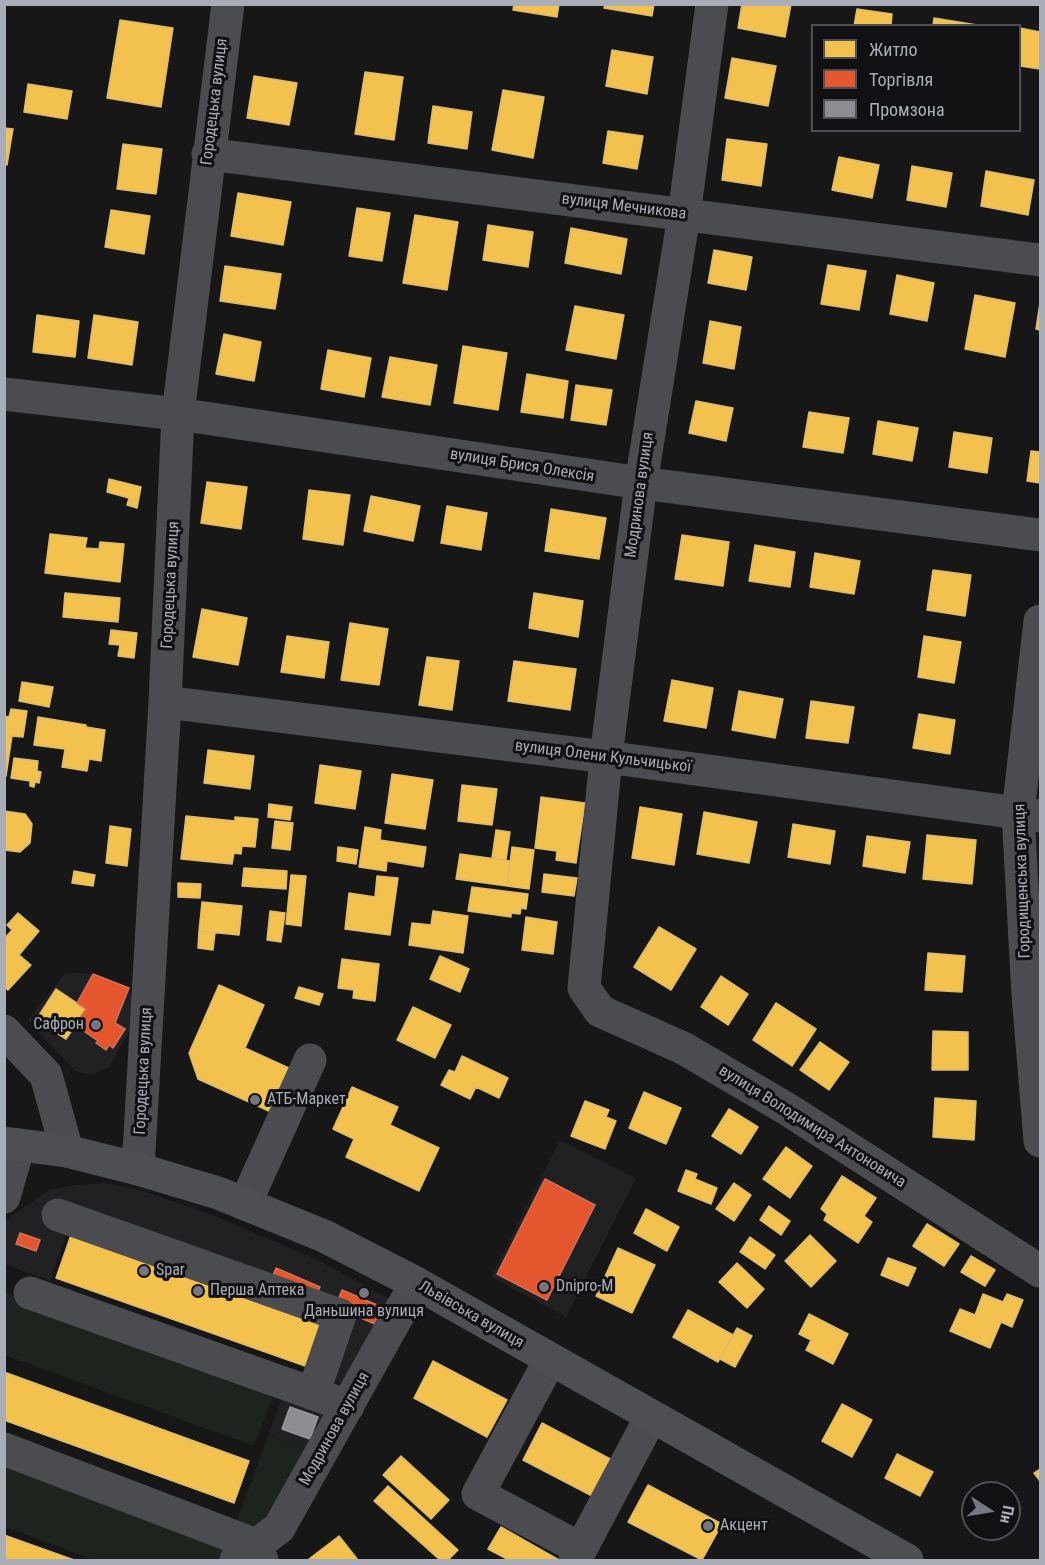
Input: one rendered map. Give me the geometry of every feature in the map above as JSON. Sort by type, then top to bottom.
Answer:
[{"type":"main road","name":"Львівська вулиця","points":[[11,1144],[67,1151],[138,1169],[218,1193],[324,1236],[416,1283],[907,1560]]},
{"type":"street","name":"Городецька вулиця","points":[[138,1169],[165,702],[178,414],[228,4]]},
{"type":"street","name":"Модринова вулиця","points":[[584,988],[606,757],[641,483],[684,215],[712,4]]},
{"type":"street","name":"вулиця Мечникова","points":[[208,154],[1041,260]]},
{"type":"street","name":"вулиця Брися Олексія","points":[[4,394],[178,414],[641,483],[1041,535]]},
{"type":"street","name":"Городищенська вулиця","points":[[1041,621],[1029,814],[1028,995],[1041,1142]]},
{"type":"street","name":"вулиця Олени Кульчицької","points":[[165,702],[606,757],[1029,814]]},
{"type":"street","name":"вулиця Володимира Антоновича","points":[[584,988],[600,1011],[682,1048],[768,1098],[1041,1271]]},
{"type":"street","points":[[4,1031],[46,1074],[67,1151]]},
{"type":"street","points":[[245,1204],[309,1060]]},
{"type":"street","points":[[4,1197],[11,1144]]},
{"type":"street","points":[[58,1215],[340,1316],[313,1394]]},
{"type":"street","name":"Модринова вулиця","points":[[250,1556],[279,1528],[416,1283]]},
{"type":"street","points":[[30,1293],[348,1406]]},
{"type":"street","points":[[550,1360],[478,1494],[578,1555],[651,1417]]},
{"type":"street","points":[[4,1449],[243,1540],[250,1556]]},
{"type":"shaded area","points":[[66,972],[93,974],[129,988],[132,998],[129,1032],[109,1067],[91,1075],[76,1071],[28,1020]]},
{"type":"shaded area","points":[[560,1140],[636,1178],[566,1317],[491,1277]]},
{"type":"shaded area","points":[[105,1183],[144,1191],[210,1214],[316,1259],[397,1303],[350,1387],[308,1372],[326,1321],[68,1229],[50,1281],[5,1264],[4,1221],[51,1189]]},
{"type":"shaded area","points":[[4,1292],[275,1391],[254,1446],[5,1355]]},
{"type":"shaded area","points":[[284,1393],[336,1412],[314,1452],[268,1435]]},
{"type":"shaded area","points":[[268,1435],[314,1452],[255,1537],[234,1529]]},
{"type":"shaded area","points":[[4,1457],[242,1547],[224,1560],[94,1560],[5,1527]]},
{"type":"building: Житло","points":[[514,4],[559,4],[557,17],[513,10]]},
{"type":"building: Житло","points":[[605,4],[654,4],[652,16],[604,8]]},
{"type":"building: Житло","points":[[742,4],[791,4],[785,37],[738,28]]},
{"type":"building: Житло","points":[[857,9],[892,14],[891,24],[854,24]]},
{"type":"building: Житло","points":[[934,18],[971,24],[933,24]]},
{"type":"building: Житло","points":[[120,20],[173,28],[161,107],[107,98]]},
{"type":"building: Житло","points":[[1021,28],[1040,32],[1040,69],[1021,66]]},
{"type":"building: Житло","points":[[612,50],[653,57],[647,94],[606,86]]},
{"type":"building: Житло","points":[[732,58],[776,66],[768,106],[725,98]]},
{"type":"building: Житло","points":[[365,72],[403,77],[394,140],[355,134]]},
{"type":"building: Житло","points":[[254,76],[297,83],[289,125],[247,118]]},
{"type":"building: Житло","points":[[28,84],[72,91],[67,119],[24,112]]},
{"type":"building: Житло","points":[[503,90],[544,97],[533,158],[492,150]]},
{"type":"building: Житло","points":[[433,106],[472,112],[467,149],[428,143]]},
{"type":"building: Житло","points":[[4,128],[13,129],[7,165],[4,165]]},
{"type":"building: Житло","points":[[608,131],[643,136],[637,169],[603,163]]},
{"type":"building: Житло","points":[[727,139],[767,144],[761,186],[722,180]]},
{"type":"building: Житло","points":[[123,144],[162,149],[156,194],[117,189]]},
{"type":"building: Житло","points":[[839,157],[879,165],[872,198],[832,190]]},
{"type":"building: Житло","points":[[912,166],[952,173],[946,207],[907,200]]},
{"type":"building: Житло","points":[[986,171],[1034,180],[1028,215],[981,206]]},
{"type":"building: Житло","points":[[238,193],[291,202],[283,245],[231,236]]},
{"type":"building: Житло","points":[[357,208],[390,213],[382,261],[349,256]]},
{"type":"building: Житло","points":[[111,210],[150,216],[144,254],[105,247]]},
{"type":"building: Житло","points":[[415,215],[458,222],[447,290],[403,283]]},
{"type":"building: Житло","points":[[488,225],[533,232],[528,267],[483,260]]},
{"type":"building: Житло","points":[[571,228],[627,239],[621,274],[565,263]]},
{"type":"building: Житло","points":[[714,250],[752,257],[746,290],[708,283]]},
{"type":"building: Житло","points":[[828,265],[866,271],[859,310],[821,304]]},
{"type":"building: Житло","points":[[225,266],[281,274],[275,309],[220,301]]},
{"type":"building: Житло","points":[[897,275],[934,283],[927,321],[890,314]]},
{"type":"building: Житло","points":[[975,295],[1015,303],[1005,357],[965,349]]},
{"type":"building: Житло","points":[[1040,303],[1040,330],[1036,329]]},
{"type":"building: Житло","points":[[575,306],[624,315],[616,359],[566,350]]},
{"type":"building: Житло","points":[[37,315],[79,321],[75,357],[33,352]]},
{"type":"building: Житло","points":[[94,315],[138,322],[132,365],[88,358]]},
{"type":"building: Житло","points":[[710,321],[741,327],[734,369],[703,363]]},
{"type":"building: Житло","points":[[224,334],[261,342],[254,381],[216,374]]},
{"type":"building: Житло","points":[[463,346],[507,353],[498,410],[454,403]]},
{"type":"building: Житло","points":[[328,350],[371,358],[364,397],[321,389]]},
{"type":"building: Житло","points":[[390,357],[437,365],[430,405],[382,397]]},
{"type":"building: Житло","points":[[527,374],[568,381],[563,418],[521,412]]},
{"type":"building: Житло","points":[[576,385],[612,390],[606,425],[571,420]]},
{"type":"building: Житло","points":[[696,401],[733,408],[726,441],[689,433]]},
{"type":"building: Житло","points":[[809,412],[849,418],[843,453],[803,447]]},
{"type":"building: Житло","points":[[878,421],[918,428],[912,461],[873,454]]},
{"type":"building: Житло","points":[[954,432],[992,438],[987,473],[949,467]]},
{"type":"building: Житло","points":[[1031,451],[1040,452],[1040,483],[1027,481]]},
{"type":"building: Житло","points":[[109,479],[141,487],[137,508],[127,505],[129,498],[107,492]]},
{"type":"building: Житло","points":[[207,482],[247,487],[241,529],[201,523]]},
{"type":"building: Житло","points":[[309,490],[350,495],[343,545],[303,539]]},
{"type":"building: Житло","points":[[371,496],[420,506],[413,541],[364,531]]},
{"type":"building: Житло","points":[[447,506],[487,513],[481,550],[441,543]]},
{"type":"building: Житло","points":[[551,509],[606,518],[599,559],[545,551]]},
{"type":"building: Житло","points":[[50,534],[87,538],[85,548],[99,549],[100,542],[124,544],[120,582],[45,573]]},
{"type":"building: Житло","points":[[682,535],[729,542],[723,586],[675,579]]},
{"type":"building: Житло","points":[[755,545],[795,552],[790,587],[749,581]]},
{"type":"building: Житло","points":[[815,553],[860,561],[854,594],[810,587]]},
{"type":"building: Житло","points":[[933,570],[971,575],[965,616],[927,610]]},
{"type":"building: Житло","points":[[65,593],[120,598],[118,622],[63,617]]},
{"type":"building: Житло","points":[[534,593],[583,601],[578,637],[529,628]]},
{"type":"building: Житло","points":[[202,609],[247,618],[238,665],[193,657]]},
{"type":"building: Житло","points":[[350,623],[388,629],[379,685],[341,680]]},
{"type":"building: Житло","points":[[111,630],[137,633],[134,658],[118,656],[120,645],[109,644]]},
{"type":"building: Житло","points":[[287,636],[329,642],[324,678],[281,672]]},
{"type":"building: Житло","points":[[924,636],[961,642],[954,683],[918,677]]},
{"type":"building: Житло","points":[[427,657],[459,661],[452,710],[419,705]]},
{"type":"building: Житло","points":[[514,661],[576,669],[570,710],[508,701]]},
{"type":"building: Житло","points":[[672,680],[713,688],[706,728],[664,721]]},
{"type":"building: Житло","points":[[22,682],[53,687],[49,707],[19,701]]},
{"type":"building: Житло","points":[[739,691],[783,699],[775,738],[732,730]]},
{"type":"building: Житло","points":[[811,701],[854,707],[848,743],[806,738]]},
{"type":"building: Житло","points":[[11,709],[27,711],[23,737],[12,736],[6,776],[4,716],[9,717]]},
{"type":"building: Житло","points":[[919,714],[955,720],[950,754],[913,748]]},
{"type":"building: Житло","points":[[38,717],[105,730],[101,761],[89,759],[87,771],[62,767],[65,749],[34,745]]},
{"type":"building: Житло","points":[[208,750],[254,756],[250,789],[204,783]]},
{"type":"building: Житло","points":[[14,758],[38,761],[37,771],[41,772],[39,783],[35,782],[34,787],[30,786],[30,781],[11,778]]},
{"type":"building: Житло","points":[[320,765],[361,771],[355,809],[315,803]]},
{"type":"building: Житло","points":[[392,774],[433,780],[425,829],[385,823]]},
{"type":"building: Житло","points":[[462,785],[497,789],[492,825],[458,821]]},
{"type":"building: Житло","points":[[541,797],[585,803],[576,863],[556,860],[557,851],[535,848]]},
{"type":"building: Житло","points":[[269,804],[292,807],[290,820],[268,817]]},
{"type":"building: Житло","points":[[640,807],[682,814],[674,865],[632,858]]},
{"type":"building: Житло","points":[[4,811],[25,814],[32,824],[30,843],[20,852],[4,850]]},
{"type":"building: Житло","points":[[704,812],[757,822],[749,863],[697,854]]},
{"type":"building: Житло","points":[[186,816],[235,821],[235,817],[258,819],[255,847],[242,846],[241,854],[234,853],[232,864],[181,859]]},
{"type":"building: Житло","points":[[275,821],[293,823],[290,850],[272,848]]},
{"type":"building: Житло","points":[[793,824],[835,831],[830,864],[788,857]]},
{"type":"building: Житло","points":[[110,826],[131,829],[127,866],[106,863]]},
{"type":"building: Житло","points":[[365,827],[381,830],[380,840],[426,847],[423,867],[387,861],[386,871],[359,867]]},
{"type":"building: Житло","points":[[496,830],[510,832],[506,860],[492,858]]},
{"type":"building: Житло","points":[[927,835],[976,840],[972,884],[923,879]]},
{"type":"building: Житло","points":[[867,836],[910,842],[905,873],[863,866]]},
{"type":"building: Житло","points":[[338,847],[358,850],[356,864],[337,861]]},
{"type":"building: Житло","points":[[512,847],[534,850],[529,889],[507,886]]},
{"type":"building: Житло","points":[[460,854],[510,861],[507,886],[456,879]]},
{"type":"building: Житло","points":[[244,868],[287,871],[286,889],[242,886]]},
{"type":"building: Житло","points":[[74,871],[95,875],[93,886],[72,883]]},
{"type":"building: Житло","points":[[544,874],[577,878],[574,896],[542,892]]},
{"type":"building: Житло","points":[[291,875],[306,876],[301,926],[286,924]]},
{"type":"building: Житло","points":[[377,876],[398,878],[390,935],[345,929],[349,893],[375,897]]},
{"type":"building: Житло","points":[[178,883],[201,884],[200,898],[178,897]]},
{"type":"building: Житло","points":[[472,887],[528,894],[526,909],[521,908],[520,914],[511,913],[511,917],[468,911]]},
{"type":"building: Житло","points":[[202,902],[242,906],[239,935],[199,931]]},
{"type":"building: Житло","points":[[270,911],[285,913],[281,942],[267,940]]},
{"type":"building: Житло","points":[[433,911],[468,916],[463,953],[409,945],[412,923],[431,925]]},
{"type":"building: Житло","points":[[18,913],[39,931],[19,955],[31,965],[8,990],[4,987],[4,939],[12,930],[7,925]]},
{"type":"building: Житло","points":[[526,917],[557,922],[553,954],[522,950]]},
{"type":"building: Житло","points":[[659,927],[696,949],[671,990],[634,967]]},
{"type":"building: Житло","points":[[199,931],[215,933],[213,950],[198,948]]},
{"type":"building: Житло","points":[[928,953],[965,956],[962,992],[925,990]]},
{"type":"building: Житло","points":[[440,956],[469,969],[460,992],[430,979]]},
{"type":"building: Житло","points":[[342,959],[379,964],[375,1001],[353,998],[354,990],[338,988]]},
{"type":"building: Житло","points":[[721,976],[748,994],[728,1025],[701,1007]]},
{"type":"building: Житло","points":[[219,985],[264,1005],[245,1048],[291,1069],[271,1112],[198,1079],[189,1053]]},
{"type":"building: Житло","points":[[299,987],[323,994],[319,1005],[295,998]]},
{"type":"building: Житло","points":[[56,989],[86,1009],[66,1039],[36,1020]]},
{"type":"building: Житло","points":[[776,1003],[816,1029],[792,1066],[753,1040]]},
{"type":"building: Житло","points":[[413,1007],[451,1025],[435,1058],[397,1040]]},
{"type":"building: Житло","points":[[933,1031],[968,1032],[968,1070],[932,1070]]},
{"type":"building: Житло","points":[[820,1042],[849,1062],[829,1090],[800,1070]]},
{"type":"building: Житло","points":[[462,1056],[508,1078],[499,1098],[476,1087],[470,1099],[441,1085],[449,1070],[455,1072]]},
{"type":"building: Житло","points":[[352,1087],[398,1107],[390,1125],[439,1148],[419,1191],[346,1157],[354,1139],[333,1129]]},
{"type":"building: Житло","points":[[644,1092],[681,1108],[666,1144],[629,1128]]},
{"type":"building: Житло","points":[[935,1098],[976,1101],[974,1140],[933,1137]]},
{"type":"building: Житло","points":[[585,1101],[609,1110],[606,1117],[616,1121],[605,1149],[571,1136]]},
{"type":"building: Житло","points":[[729,1109],[758,1127],[741,1154],[712,1136]]},
{"type":"building: Житло","points":[[786,1147],[812,1166],[790,1198],[763,1179]]},
{"type":"building: Житло","points":[[686,1170],[697,1174],[695,1179],[717,1188],[711,1204],[678,1191]]},
{"type":"building: Житло","points":[[842,1176],[876,1198],[864,1216],[872,1222],[858,1243],[824,1220],[827,1214],[821,1209]]},
{"type":"building: Житло","points":[[734,1183],[751,1195],[734,1221],[716,1209]]},
{"type":"building: Житло","points":[[769,1206],[790,1221],[781,1235],[760,1220]]},
{"type":"building: Житло","points":[[646,1209],[679,1227],[667,1251],[634,1233]]},
{"type":"building: Житло","points":[[927,1224],[959,1244],[944,1266],[913,1246]]},
{"type":"building: Житло","points":[[71,1235],[321,1324],[305,1366],[56,1278]]},
{"type":"building: Житло","points":[[810,1235],[836,1261],[811,1287],[785,1261]]},
{"type":"building: Житло","points":[[750,1237],[775,1255],[765,1269],[740,1252]]},
{"type":"building: Житло","points":[[618,1248],[655,1265],[632,1313],[596,1296]]},
{"type":"building: Житло","points":[[971,1256],[995,1270],[985,1286],[961,1272]]},
{"type":"building: Житло","points":[[888,1258],[916,1268],[908,1286],[881,1275]]},
{"type":"building: Житло","points":[[737,1263],[764,1289],[747,1308],[719,1282]]},
{"type":"building: Житло","points":[[983,1294],[1003,1302],[1007,1294],[1023,1300],[1012,1327],[1001,1322],[990,1348],[950,1331],[960,1309],[975,1315]]},
{"type":"building: Житло","points":[[688,1310],[733,1335],[718,1362],[673,1337]]},
{"type":"building: Житло","points":[[809,1314],[848,1334],[833,1364],[806,1350],[811,1340],[799,1334]]},
{"type":"building: Житло","points":[[737,1328],[752,1336],[735,1367],[720,1359]]},
{"type":"building: Житло","points":[[433,1361],[507,1400],[487,1437],[414,1398]]},
{"type":"building: Житло","points":[[4,1372],[249,1461],[234,1503],[4,1420]]},
{"type":"building: Житло","points":[[842,1404],[872,1420],[852,1457],[822,1441]]},
{"type":"building: Житло","points":[[542,1423],[616,1462],[596,1498],[523,1460]]},
{"type":"building: Житло","points":[[897,1454],[933,1472],[920,1496],[885,1478]]},
{"type":"building: Житло","points":[[401,1456],[449,1500],[431,1519],[383,1475]]},
{"type":"building: Житло","points":[[1040,1469],[1040,1481],[1034,1473]]},
{"type":"building: Житло","points":[[648,1485],[722,1524],[702,1560],[628,1522]]},
{"type":"building: Житло","points":[[388,1486],[458,1550],[448,1560],[440,1560],[374,1501]]},
{"type":"building: Житло","points":[[501,1527],[559,1560],[509,1560],[488,1549]]},
{"type":"building: Житло","points":[[4,1535],[74,1560],[4,1560]]},
{"type":"building: Житло","points":[[339,1536],[358,1560],[309,1559]]},
{"type":"building: Торгівля","points":[[93,974],[129,988],[115,1023],[125,1029],[113,1048],[109,1045],[106,1050],[96,1043],[98,1041],[75,1025],[86,1009],[77,1003]]},
{"type":"building: Торгівля","points":[[545,1179],[595,1205],[547,1300],[497,1274]]},
{"type":"building: Торгівля","points":[[20,1233],[40,1240],[36,1251],[16,1244]]},
{"type":"building: Торгівля","points":[[276,1268],[320,1287],[315,1298],[271,1280]]},
{"type":"building: Торгівля","points":[[342,1290],[382,1307],[375,1324],[335,1307]]},
{"type":"building: Промзона","points":[[290,1407],[318,1417],[310,1439],[282,1429]]},
{"type":"place","name":"Сафрон","points":[[96,1025]]},
{"type":"place","name":"АТБ-Маркет","points":[[255,1100]]},
{"type":"place","name":"Spar","points":[[144,1271]]},
{"type":"place","name":"Dnipro-M","points":[[544,1287]]},
{"type":"place","name":"Перша Аптека","points":[[198,1291]]},
{"type":"place","name":"Даньшина вулиця","points":[[364,1293]]},
{"type":"place","name":"Акцент","points":[[708,1526]]}]
